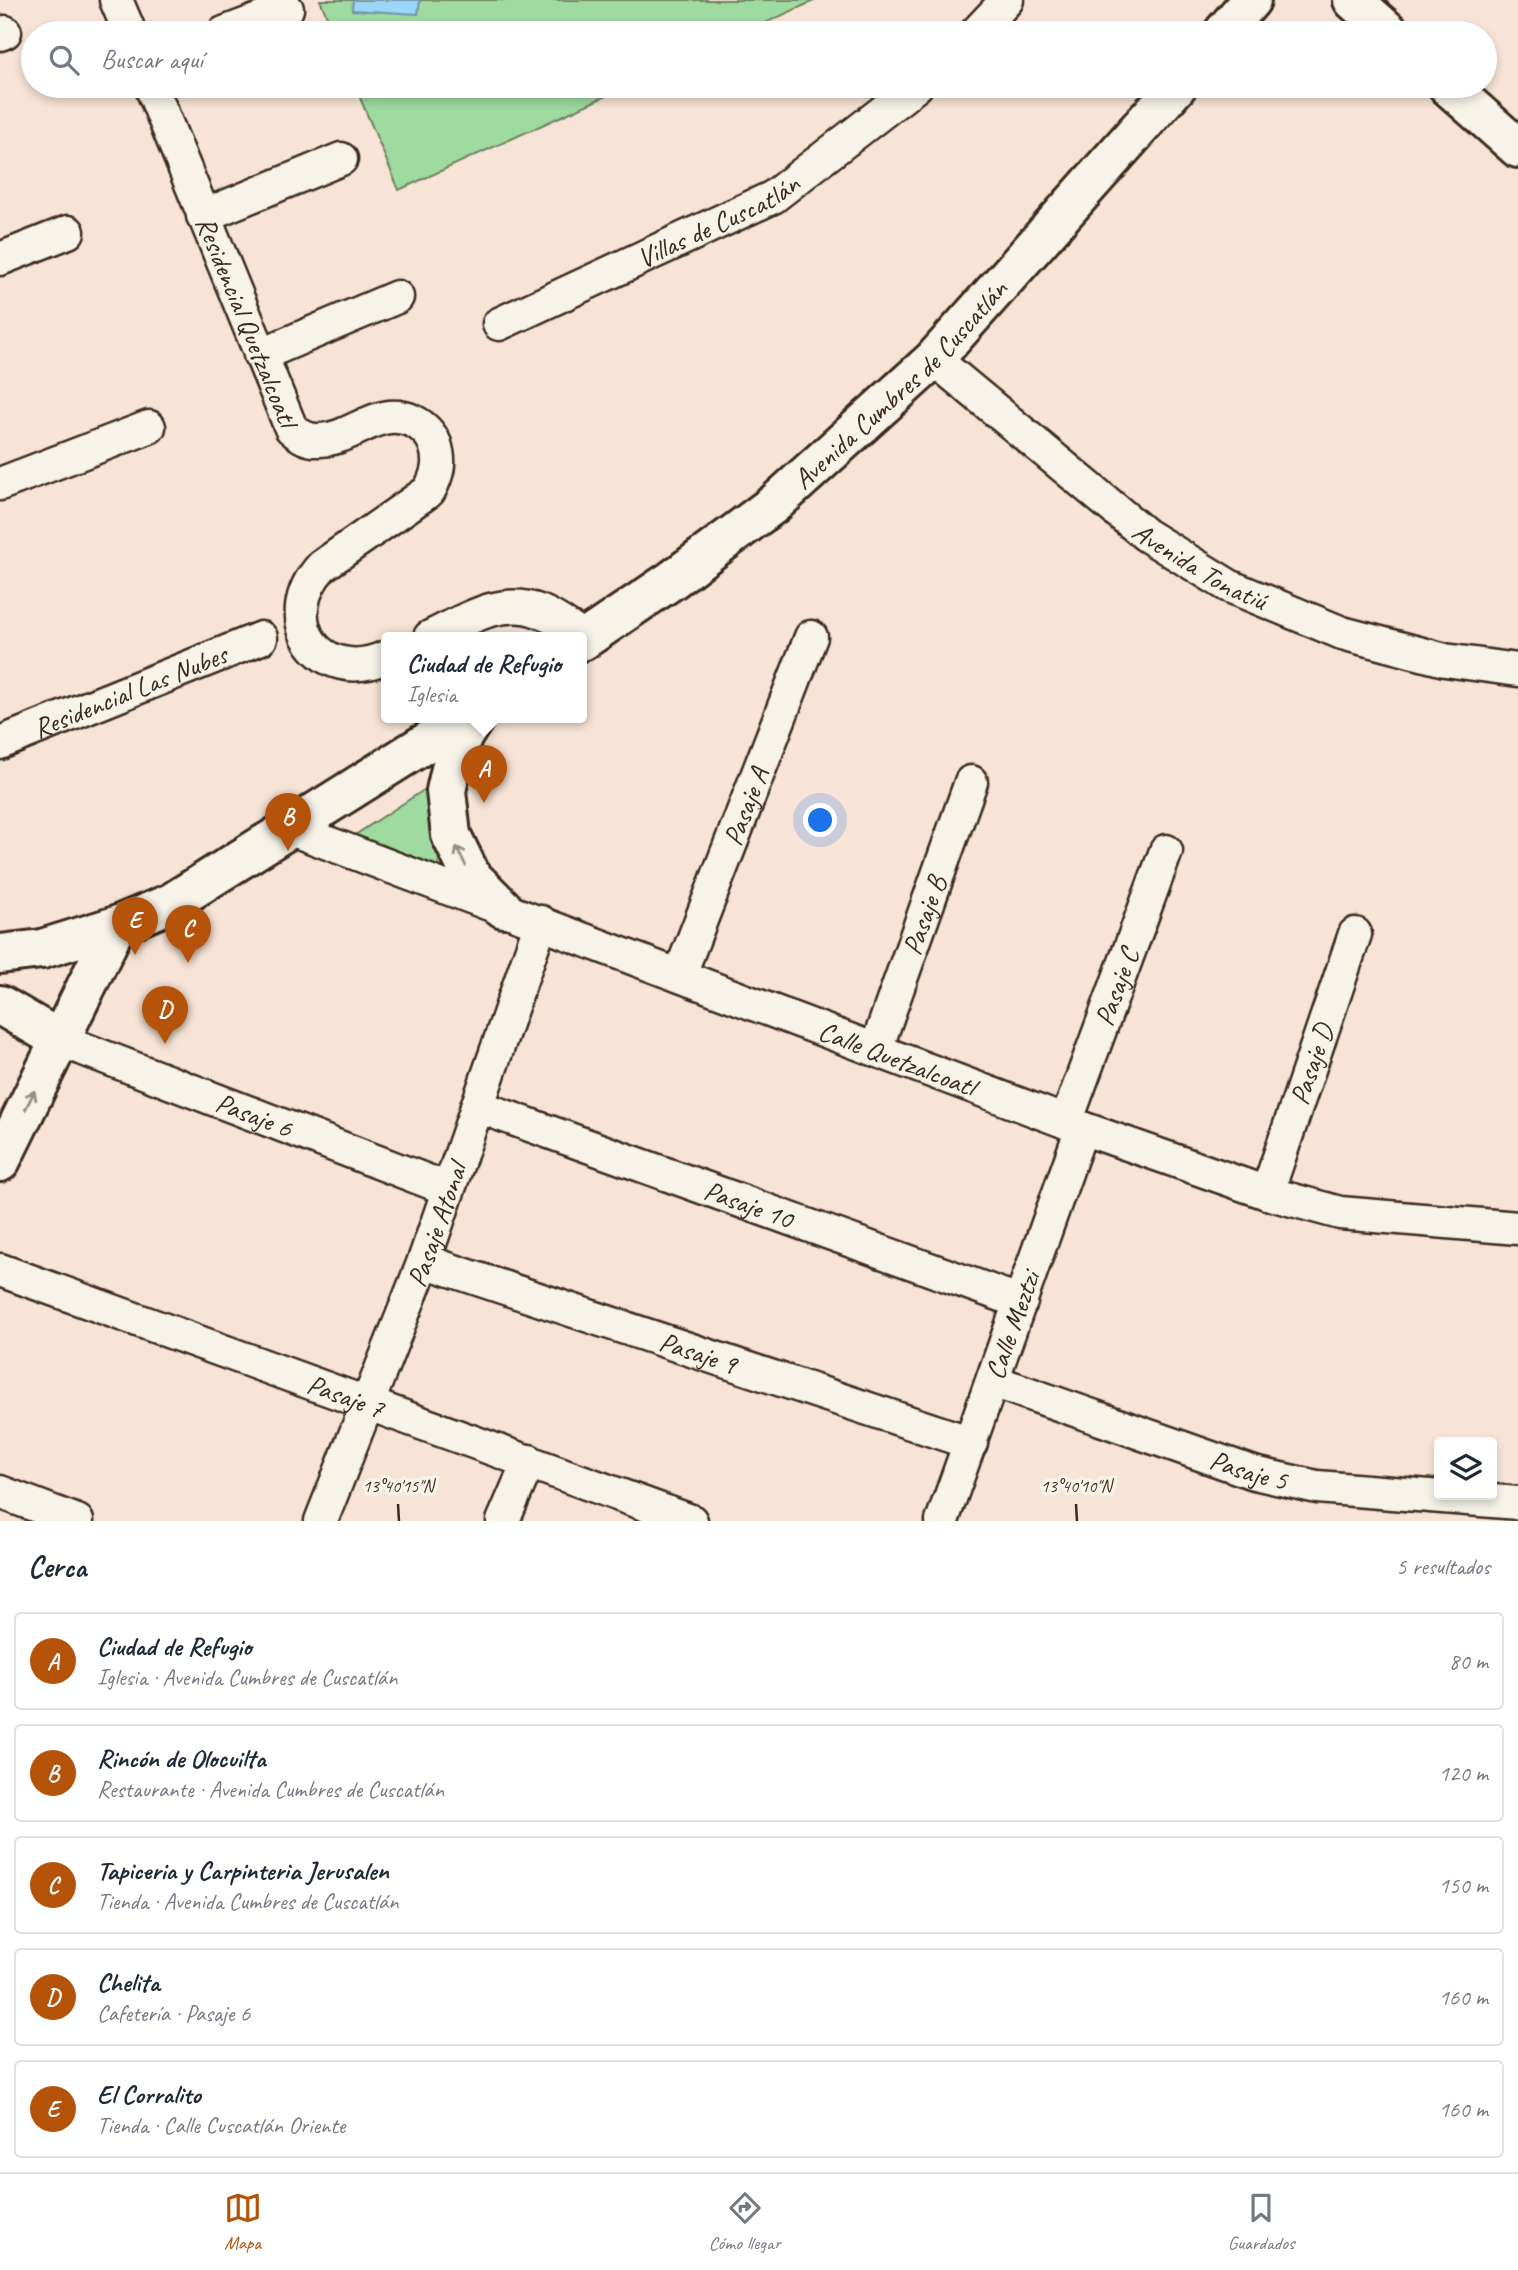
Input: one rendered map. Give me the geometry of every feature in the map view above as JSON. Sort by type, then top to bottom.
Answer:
[{"type":"main road","points":[[1233,21],[1251,0]]},
{"type":"main road","points":[[1353,0],[1377,21]]},
{"type":"main road","name":"Avenida Cumbres de Cuscatlán","points":[[587,635],[672,580],[774,504],[934,359],[1166,98]]},
{"type":"main road","points":[[1462,98],[1518,148]]},
{"type":"main road","points":[[0,954],[42,948],[116,926],[171,903],[458,723]]},
{"type":"main road","points":[[471,723],[456,747],[446,791],[451,835],[471,876],[503,908]]},
{"type":"main road","points":[[0,1161],[116,926]]},
{"type":"main road","points":[[0,1005],[60,1040]]},
{"type":"street","points":[[116,0],[125,21]]},
{"type":"street","points":[[987,21],[1007,0]]},
{"type":"street","points":[[256,21],[287,9]]},
{"type":"street","name":"Residencial Quetzalcoatl","points":[[156,98],[291,428],[300,436],[324,440],[390,416],[419,424],[432,437],[439,458],[437,477],[429,491],[322,566],[308,581],[301,601],[301,623],[308,639],[320,652],[334,662],[352,665],[381,658]]},
{"type":"street","name":"Villas de Cuscatlán","points":[[499,324],[773,197],[901,98]]},
{"type":"street","points":[[203,216],[341,159]]},
{"type":"street","points":[[0,259],[68,232]]},
{"type":"street","points":[[260,355],[397,297]]},
{"type":"street","name":"Avenida Tonatiú","points":[[934,359],[1146,535],[1228,586],[1342,633],[1446,660],[1518,670]]},
{"type":"street","points":[[0,484],[149,427]]},
{"type":"street","points":[[442,632],[499,607],[521,606],[541,611],[574,632]]},
{"type":"street","name":"Pasaje A","points":[[680,974],[811,637]]},
{"type":"street","name":"Residencial Las Nubes","points":[[0,743],[261,638]]},
{"type":"street","name":"Pasaje B","points":[[876,1049],[971,782]]},
{"type":"street","name":"Calle Quetzalcoatl","points":[[291,829],[1074,1125],[1267,1193],[1340,1213],[1518,1228]]},
{"type":"street","name":"Pasaje C","points":[[1074,1125],[1166,851]]},
{"type":"street","name":"Pasaje Atonal","points":[[321,1521],[424,1261],[541,922]]},
{"type":"street","name":"Pasaje D","points":[[1267,1193],[1355,934]]},
{"type":"street","name":"Pasaje 6","points":[[60,1040],[448,1189]]},
{"type":"street","name":"Pasaje 10","points":[[477,1106],[1021,1303]]},
{"type":"street","name":"Calle Meztzi","points":[[942,1521],[1021,1303],[1074,1125]]},
{"type":"street","name":"Pasaje 9","points":[[424,1261],[971,1443]]},
{"type":"street","name":"Pasaje 7","points":[[0,1270],[370,1402],[678,1519]]},
{"type":"street","name":"Pasaje 5","points":[[993,1381],[1266,1476],[1317,1487],[1518,1503]]},
{"type":"street","points":[[503,1521],[529,1461]]},
{"type":"street","points":[[0,1492],[77,1521]]},
{"type":"green space","points":[[320,0],[816,0],[770,21],[329,21]]},
{"type":"green space","points":[[360,98],[602,98],[399,190]]},
{"type":"green space","points":[[436,782],[439,871],[352,837]]},
{"type":"water","points":[[353,0],[420,0],[418,14],[352,10]]},
{"type":"place","name":"Ciudad de Refugio","points":[[484,803]]},
{"type":"place","name":"Rincón de Olocuilta","points":[[288,851]]},
{"type":"place","name":"El Corralito","points":[[135,955]]},
{"type":"place","name":"Tapiceria y Carpinteria Jerusalen","points":[[188,963]]},
{"type":"place","name":"Chelita","points":[[165,1044]]}]
